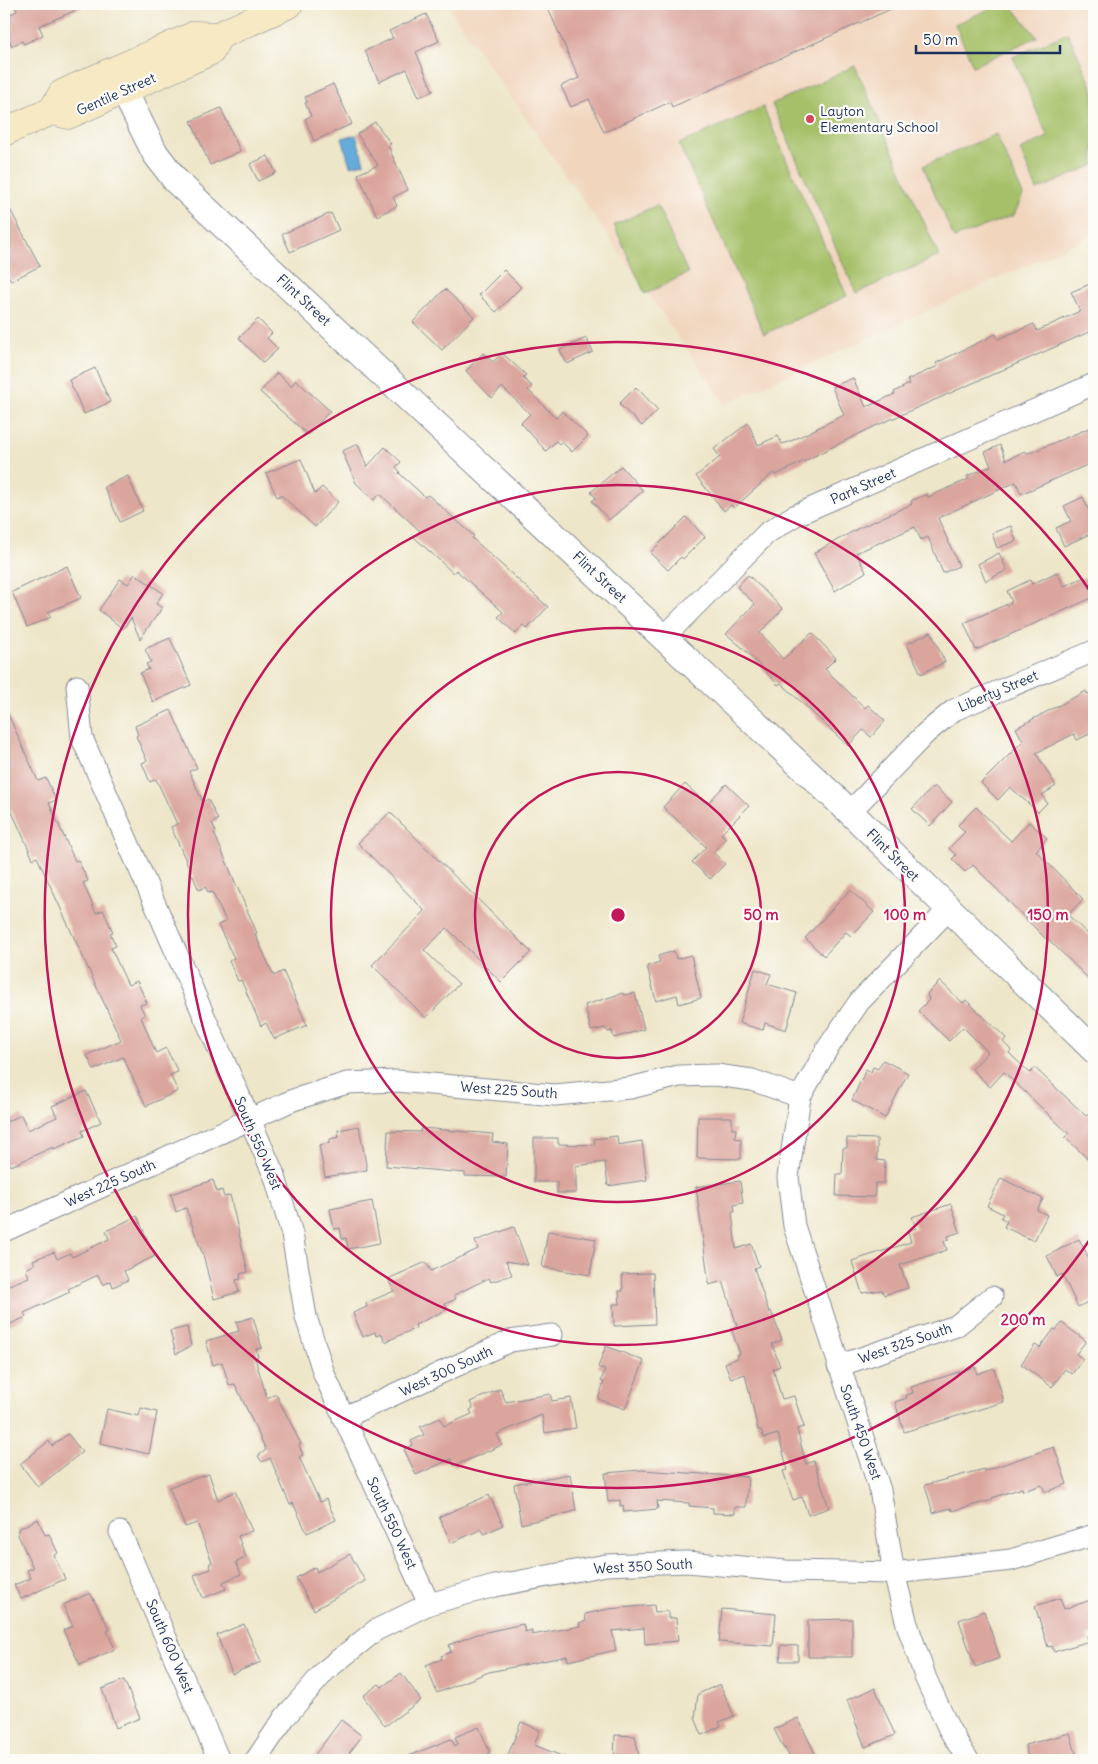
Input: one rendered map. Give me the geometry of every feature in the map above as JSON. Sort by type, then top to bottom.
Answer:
[{"type":"main road","name":"Gentile Street","points":[[4,132],[54,108],[62,94],[195,35],[214,36],[289,4]]},
{"type":"main road","name":"Gentile Street","points":[[124,91],[211,51],[214,36]]},
{"type":"main road","points":[[54,108],[112,86],[124,91]]},
{"type":"street","name":"Flint Street","points":[[124,91],[155,153],[176,181],[850,812],[948,910],[1094,1050]]},
{"type":"street","name":"Park Street","points":[[664,637],[767,533],[794,516],[1094,384]]},
{"type":"street","name":"Liberty Street","points":[[850,812],[926,733],[954,710],[1094,651]]},
{"type":"street","name":"South 550 West","points":[[77,686],[82,738],[278,1187],[292,1234],[306,1317],[324,1374],[429,1604]]},
{"type":"street","points":[[800,1097],[827,1049],[859,1002],[948,910]]},
{"type":"street","name":"West 225 South","points":[[4,1231],[293,1100],[347,1082],[397,1081],[555,1095],[630,1088],[679,1076],[716,1075],[752,1080],[800,1097]]},
{"type":"street","name":"South 450 West","points":[[800,1097],[788,1177],[794,1226],[838,1366],[880,1490],[894,1573],[907,1624],[926,1679],[948,1730],[968,1760]]},
{"type":"street","name":"West 325 South","points":[[838,1366],[956,1326],[992,1297]]},
{"type":"street","name":"West 300 South","points":[[344,1418],[510,1341],[552,1335]]},
{"type":"street","name":"South 600 West","points":[[120,1532],[219,1760]]},
{"type":"street","name":"West 350 South","points":[[256,1760],[285,1717],[326,1670],[376,1630],[429,1604],[495,1586],[606,1564],[688,1562],[786,1571],[894,1573],[1012,1560],[1094,1535]]},
{"type":"shaded area","name":"Layton Elementary School","points":[[446,4],[1094,4],[1094,234],[725,404]]},
{"type":"green space","points":[[1001,4],[1010,4],[1037,37],[973,66],[955,24]]},
{"type":"green space","points":[[1068,33],[1094,91],[1094,165],[1037,190],[1020,150],[1048,137],[1013,57]]},
{"type":"green space","points":[[855,66],[939,256],[856,293],[772,104]]},
{"type":"green space","points":[[763,107],[847,296],[764,334],[679,144]]},
{"type":"green space","points":[[996,134],[1023,195],[1014,215],[954,238],[923,166]]},
{"type":"green space","points":[[657,205],[688,273],[645,294],[614,225]]},
{"type":"water","points":[[356,135],[364,163],[350,166],[342,138]]},
{"type":"building","points":[[14,4],[90,4],[39,26],[43,35],[24,44],[22,41],[12,46],[4,29],[4,17],[17,11]]},
{"type":"building","points":[[546,4],[902,4],[672,107],[670,102],[604,132],[589,99],[571,107],[561,86],[579,78]]},
{"type":"building","points":[[426,14],[439,41],[416,52],[433,91],[419,97],[407,69],[379,82],[365,51],[393,38],[389,31]]},
{"type":"building","points":[[333,84],[352,124],[314,141],[305,119],[311,116],[305,103],[307,102],[305,97]]},
{"type":"building","points":[[221,108],[240,151],[210,165],[191,121]]},
{"type":"building","points":[[375,122],[391,144],[388,146],[408,190],[393,197],[397,206],[377,216],[358,174],[378,165],[357,134]]},
{"type":"building","points":[[268,156],[276,173],[258,181],[250,164]]},
{"type":"building","points":[[4,198],[40,266],[11,281],[4,267]]},
{"type":"building","points":[[331,213],[339,230],[290,252],[282,234]]},
{"type":"building","points":[[504,270],[521,287],[496,312],[479,295]]},
{"type":"building","points":[[1090,284],[1094,293],[1094,342],[1089,332],[871,428],[776,475],[774,472],[734,508],[731,505],[724,511],[696,476],[720,457],[714,449],[748,423],[758,445],[778,436],[782,444],[789,442],[844,415],[832,387],[853,378],[866,407],[895,394],[894,392],[909,384],[907,380],[938,366],[936,363],[996,334],[998,339],[1034,324],[1037,331],[1080,311],[1071,292]]},
{"type":"building","points":[[445,289],[474,317],[442,350],[413,322]]},
{"type":"building","points":[[258,319],[272,333],[267,338],[278,349],[263,363],[239,338]]},
{"type":"building","points":[[586,338],[593,352],[567,364],[560,350]]},
{"type":"building","points":[[483,353],[493,362],[502,353],[526,375],[523,378],[532,386],[528,390],[556,418],[562,411],[588,436],[572,452],[562,442],[559,444],[556,441],[546,451],[521,423],[530,414],[502,387],[492,398],[466,371]]},
{"type":"building","points":[[95,368],[110,402],[84,414],[69,380]]},
{"type":"building","points":[[277,373],[291,386],[296,380],[330,411],[308,435],[260,392]]},
{"type":"building","points":[[636,387],[658,410],[642,426],[619,404]]},
{"type":"building","points":[[1094,426],[1094,462],[1021,494],[1016,482],[938,518],[959,566],[943,573],[928,537],[921,540],[915,527],[856,553],[866,572],[835,591],[814,553],[859,528],[912,504],[911,501],[927,494],[928,497],[969,479],[967,476],[991,466],[985,452],[1000,445],[1006,460],[1025,451],[1027,453],[1032,452]]},
{"type":"building","points":[[358,444],[367,467],[385,447],[401,462],[396,467],[399,473],[425,497],[428,495],[474,536],[472,538],[548,607],[527,629],[523,625],[516,634],[498,617],[503,612],[456,570],[453,573],[414,537],[420,531],[380,494],[374,500],[356,483],[342,451]]},
{"type":"building","points":[[301,459],[315,494],[322,487],[338,502],[315,527],[281,495],[277,497],[266,473]]},
{"type":"building","points":[[621,466],[643,491],[609,520],[592,501],[596,498],[591,492]]},
{"type":"building","points":[[128,476],[143,511],[120,522],[104,487]]},
{"type":"building","points":[[1083,497],[1090,513],[1094,511],[1094,532],[1064,546],[1056,528],[1071,521],[1064,506]]},
{"type":"building","points":[[686,517],[705,537],[683,559],[681,557],[668,570],[650,553]]},
{"type":"building","points":[[1011,526],[1016,541],[997,548],[992,533]]},
{"type":"building","points":[[999,553],[1007,570],[986,581],[978,564]]},
{"type":"building","points":[[67,566],[81,598],[48,612],[51,617],[27,627],[12,592]]},
{"type":"building","points":[[1057,572],[1064,586],[1085,577],[1094,597],[976,650],[964,623],[1012,602],[1007,591],[1030,580],[1032,584]]},
{"type":"building","points":[[135,574],[163,593],[156,604],[162,608],[140,639],[131,618],[123,629],[99,610],[120,579],[128,584]]},
{"type":"building","points":[[748,575],[783,609],[760,633],[783,659],[812,633],[836,658],[825,669],[865,708],[868,705],[885,721],[871,737],[863,730],[848,746],[781,683],[778,685],[744,649],[726,634],[755,604],[737,587]]},
{"type":"building","points":[[931,632],[945,662],[921,674],[907,644]]},
{"type":"building","points":[[170,638],[191,685],[153,702],[140,673],[149,669],[146,664],[151,662],[145,649]]},
{"type":"building","points":[[1086,691],[1087,694],[1094,691],[1094,732],[1077,740],[1074,734],[1036,753],[1056,786],[1042,795],[1047,803],[1038,812],[1010,787],[998,800],[981,783],[1023,741],[1016,728]]},
{"type":"building","points":[[4,705],[38,781],[46,778],[56,800],[49,803],[75,861],[78,860],[88,881],[83,883],[96,913],[103,910],[113,932],[110,933],[116,946],[111,948],[128,985],[137,981],[147,1003],[140,1005],[145,1015],[141,1017],[156,1053],[166,1048],[178,1072],[170,1075],[178,1091],[146,1106],[123,1057],[94,1070],[87,1055],[121,1040],[37,857],[33,859],[4,794]]},
{"type":"building","points":[[171,710],[197,768],[189,771],[203,802],[208,799],[218,820],[212,823],[216,832],[214,833],[257,933],[255,934],[274,976],[283,971],[307,1025],[274,1039],[266,1023],[261,1026],[241,980],[238,981],[229,961],[234,958],[218,925],[226,921],[212,892],[209,893],[205,887],[199,890],[171,827],[177,824],[156,779],[150,782],[142,763],[147,761],[136,736],[138,735],[135,726]]},
{"type":"building","points":[[685,784],[707,804],[726,784],[749,806],[721,834],[726,838],[713,852],[725,864],[710,879],[692,862],[706,847],[663,807]]},
{"type":"building","points":[[934,786],[952,802],[930,826],[912,809]]},
{"type":"building","points":[[976,807],[1011,841],[1029,822],[1047,838],[1036,851],[1083,899],[1068,915],[1094,940],[1094,984],[1046,939],[973,865],[965,872],[952,859],[956,855],[949,848],[965,832],[958,825]]},
{"type":"building","points":[[390,812],[531,952],[501,982],[447,928],[424,950],[459,984],[426,1018],[372,965],[425,911],[358,843]]},
{"type":"building","points":[[850,890],[874,912],[851,936],[846,932],[824,956],[805,938]]},
{"type":"building","points":[[674,951],[676,959],[691,955],[701,998],[679,1004],[677,995],[656,1001],[647,966],[660,962],[658,956]]},
{"type":"building","points":[[755,969],[771,974],[767,984],[797,993],[786,1030],[765,1023],[763,1030],[739,1023]]},
{"type":"building","points":[[940,981],[963,1003],[966,1000],[1006,1038],[1003,1042],[1011,1050],[1009,1053],[1030,1073],[1035,1068],[1086,1116],[1094,1108],[1094,1165],[1065,1137],[1069,1134],[1004,1072],[990,1087],[972,1069],[988,1052],[963,1027],[949,1041],[918,1011],[929,1000],[927,994]]},
{"type":"building","points":[[623,993],[624,995],[635,993],[644,1029],[614,1038],[612,1031],[608,1032],[605,1028],[591,1031],[585,1005]]},
{"type":"building","points":[[883,1060],[908,1073],[885,1118],[852,1100],[866,1069],[871,1072],[873,1067],[878,1069]]},
{"type":"building","points":[[86,1091],[101,1122],[82,1131],[84,1136],[54,1149],[53,1147],[11,1166],[9,1162],[4,1165],[4,1123],[21,1115],[28,1130],[57,1117],[52,1106]]},
{"type":"building","points":[[698,1117],[732,1117],[732,1129],[736,1129],[735,1138],[741,1139],[741,1159],[697,1158]]},
{"type":"building","points":[[359,1126],[367,1170],[325,1177],[319,1145],[330,1143],[330,1139],[339,1137],[338,1130]]},
{"type":"building","points":[[421,1128],[493,1134],[492,1142],[508,1144],[506,1177],[465,1176],[465,1173],[386,1166],[388,1131],[420,1132]]},
{"type":"building","points":[[617,1136],[618,1145],[642,1141],[647,1180],[608,1186],[605,1162],[576,1166],[576,1193],[557,1193],[557,1182],[534,1182],[534,1138],[558,1138],[558,1144],[595,1145],[594,1139]]},
{"type":"building","points":[[847,1138],[877,1139],[877,1160],[885,1161],[884,1183],[875,1183],[875,1197],[836,1196],[837,1174],[842,1174],[843,1148],[847,1148]]},
{"type":"building","points":[[1001,1178],[1043,1199],[1037,1210],[1047,1215],[1034,1241],[1004,1227],[1007,1221],[1001,1218],[1003,1214],[987,1206]]},
{"type":"building","points":[[213,1180],[217,1192],[222,1190],[224,1197],[230,1195],[248,1272],[240,1274],[241,1279],[236,1280],[239,1292],[214,1299],[204,1258],[186,1208],[176,1212],[171,1194]]},
{"type":"building","points":[[740,1181],[743,1203],[734,1205],[735,1212],[732,1212],[736,1249],[751,1244],[759,1266],[754,1268],[769,1312],[771,1311],[782,1340],[772,1344],[780,1366],[773,1369],[782,1399],[794,1396],[804,1427],[797,1429],[806,1464],[814,1461],[829,1508],[808,1515],[802,1497],[793,1500],[783,1471],[788,1470],[778,1434],[764,1438],[761,1430],[758,1430],[745,1374],[731,1379],[725,1363],[738,1358],[737,1355],[740,1354],[731,1328],[737,1326],[723,1281],[709,1285],[696,1187]]},
{"type":"building","points":[[372,1201],[380,1243],[348,1249],[346,1238],[342,1239],[340,1228],[334,1229],[330,1209]]},
{"type":"building","points":[[951,1204],[960,1232],[948,1236],[949,1239],[944,1241],[947,1250],[900,1265],[908,1288],[884,1295],[882,1290],[862,1293],[852,1261],[911,1242],[908,1231],[916,1228],[912,1217]]},
{"type":"building","points":[[137,1216],[155,1256],[124,1271],[128,1280],[113,1287],[111,1281],[103,1285],[98,1275],[68,1289],[70,1292],[24,1313],[26,1317],[4,1327],[4,1287],[29,1277],[26,1269],[35,1264],[33,1260],[54,1252],[57,1259],[70,1253],[72,1257],[109,1239],[106,1231]]},
{"type":"building","points":[[514,1227],[528,1265],[506,1261],[512,1275],[491,1282],[489,1278],[454,1295],[456,1299],[445,1304],[448,1309],[415,1325],[416,1328],[385,1342],[382,1334],[376,1336],[375,1332],[363,1337],[353,1313],[367,1307],[366,1303],[394,1291],[388,1279],[426,1262],[431,1271],[478,1249],[475,1241]]},
{"type":"building","points":[[548,1231],[596,1239],[590,1275],[542,1267]]},
{"type":"building","points":[[1079,1239],[1094,1268],[1094,1299],[1078,1307],[1062,1274],[1057,1277],[1047,1256]]},
{"type":"building","points":[[653,1273],[655,1324],[614,1326],[613,1304],[620,1304],[619,1291],[623,1291],[622,1274]]},
{"type":"building","points":[[253,1317],[262,1348],[256,1349],[258,1357],[255,1358],[267,1398],[276,1394],[301,1444],[299,1445],[303,1455],[299,1457],[320,1502],[326,1499],[336,1520],[307,1533],[293,1503],[290,1505],[270,1458],[262,1462],[258,1456],[266,1450],[235,1384],[229,1385],[222,1362],[213,1365],[206,1341],[239,1331],[236,1322]]},
{"type":"building","points":[[1062,1323],[1086,1341],[1076,1354],[1083,1359],[1072,1374],[1065,1369],[1052,1387],[1021,1364],[1035,1345],[1040,1348],[1054,1329],[1056,1330]]},
{"type":"building","points":[[187,1327],[191,1346],[176,1354],[170,1331]]},
{"type":"building","points":[[606,1346],[644,1361],[625,1409],[598,1399],[604,1382],[601,1381],[605,1370],[598,1367]]},
{"type":"building","points":[[975,1367],[977,1374],[994,1368],[1004,1402],[904,1432],[895,1402],[907,1398],[906,1395],[913,1393],[911,1387]]},
{"type":"building","points":[[500,1389],[506,1402],[550,1394],[552,1401],[571,1398],[576,1428],[545,1433],[542,1415],[497,1434],[502,1445],[454,1466],[451,1459],[416,1475],[404,1449],[413,1445],[411,1441],[424,1435],[420,1427],[440,1418],[444,1426],[472,1414],[470,1410],[473,1408],[470,1402]]},
{"type":"building","points":[[141,1408],[157,1412],[149,1454],[100,1443],[107,1409],[139,1416]]},
{"type":"building","points":[[68,1434],[82,1452],[38,1487],[20,1464],[49,1441],[52,1446]]},
{"type":"building","points":[[1054,1447],[1067,1484],[1045,1492],[1042,1485],[1023,1491],[1022,1488],[992,1498],[992,1500],[952,1511],[951,1508],[933,1513],[925,1485],[984,1469],[984,1471]]},
{"type":"building","points":[[641,1470],[748,1477],[746,1507],[735,1507],[735,1514],[713,1513],[713,1508],[689,1506],[689,1503],[657,1501],[658,1509],[624,1512],[623,1505],[620,1506],[620,1500],[608,1502],[605,1473]]},
{"type":"building","points":[[209,1474],[218,1500],[235,1491],[252,1531],[238,1536],[246,1558],[236,1562],[241,1574],[223,1582],[226,1589],[203,1598],[194,1575],[211,1569],[209,1564],[212,1562],[197,1523],[185,1527],[169,1487]]},
{"type":"building","points":[[570,1474],[576,1511],[521,1524],[514,1484]]},
{"type":"building","points":[[489,1495],[503,1525],[484,1534],[482,1529],[451,1543],[439,1517]]},
{"type":"building","points":[[38,1519],[45,1535],[49,1534],[58,1553],[54,1555],[65,1579],[21,1599],[14,1585],[31,1578],[27,1570],[33,1568],[18,1535],[18,1529]]},
{"type":"building","points":[[350,1554],[365,1581],[314,1610],[296,1578],[315,1567],[317,1572]]},
{"type":"building","points":[[90,1593],[110,1630],[107,1631],[115,1649],[80,1665],[63,1630],[73,1626],[63,1605]]},
{"type":"building","points":[[1060,1598],[1064,1609],[1094,1599],[1094,1634],[1087,1636],[1089,1641],[1054,1652],[1052,1646],[1048,1647],[1035,1606]]},
{"type":"building","points":[[654,1605],[655,1612],[668,1611],[668,1618],[676,1618],[678,1641],[645,1644],[644,1628],[612,1631],[616,1650],[568,1661],[567,1656],[489,1672],[437,1693],[426,1665],[442,1659],[441,1656],[451,1652],[449,1645],[477,1634],[523,1624],[525,1632],[532,1630],[532,1635],[580,1626],[579,1623],[586,1621],[585,1614],[609,1609]]},
{"type":"building","points":[[722,1609],[776,1614],[773,1646],[719,1642]]},
{"type":"building","points":[[984,1611],[1000,1658],[975,1667],[959,1620]]},
{"type":"building","points":[[852,1619],[852,1657],[808,1657],[808,1620]]},
{"type":"building","points":[[244,1624],[261,1662],[232,1674],[217,1635]]},
{"type":"building","points":[[781,1645],[798,1646],[798,1661],[780,1661]]},
{"type":"building","points":[[401,1673],[421,1700],[385,1726],[363,1696],[379,1684],[382,1687]]},
{"type":"building","points":[[124,1680],[140,1718],[116,1728],[102,1689]]},
{"type":"building","points":[[720,1684],[734,1716],[719,1722],[721,1726],[702,1735],[695,1718],[698,1694]]},
{"type":"building","points":[[875,1688],[895,1735],[865,1747],[847,1700]]},
{"type":"building","points":[[798,1718],[818,1760],[791,1760],[774,1729]]},
{"type":"building","points":[[341,1720],[362,1736],[344,1760],[311,1760]]},
{"type":"building","points":[[521,1722],[540,1730],[534,1745],[572,1760],[506,1760]]},
{"type":"building","points":[[479,1727],[490,1753],[473,1760],[399,1760],[451,1739],[455,1746],[458,1744],[455,1737]]},
{"type":"building","points":[[1070,1733],[1078,1760],[1029,1760],[1025,1745]]},
{"type":"building","points":[[615,1735],[635,1736],[640,1760],[614,1760]]},
{"type":"place","name":"Layton Elementary School","points":[[810,119]]}]
